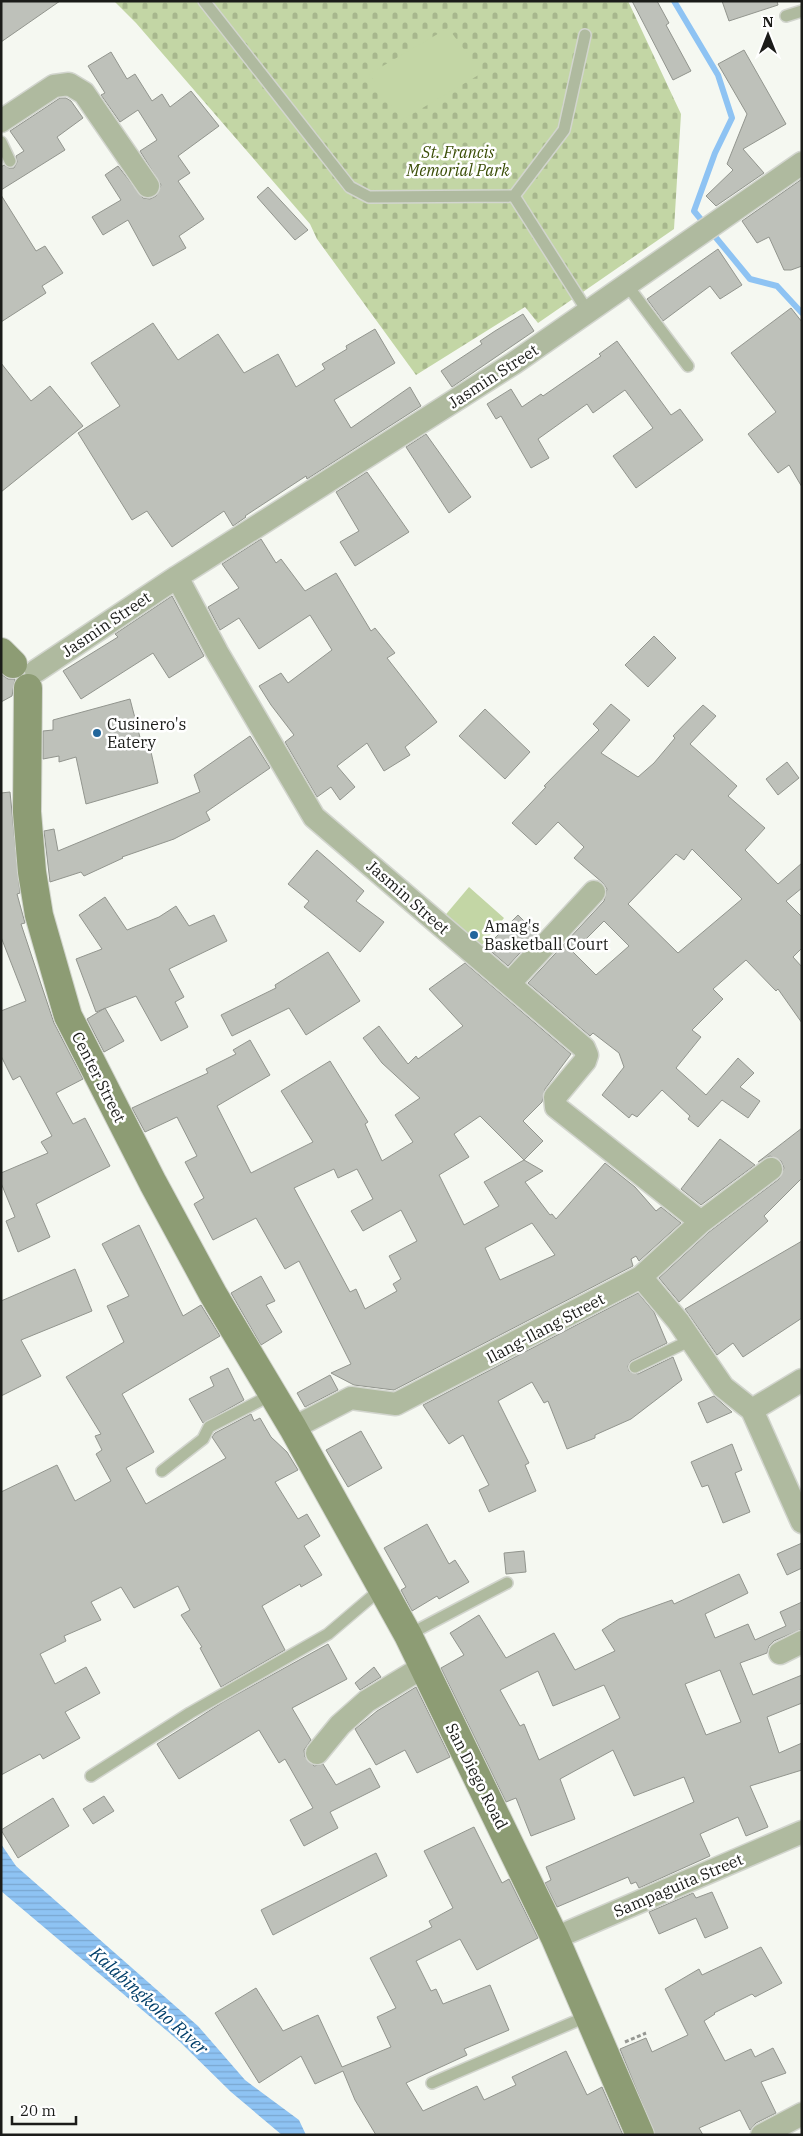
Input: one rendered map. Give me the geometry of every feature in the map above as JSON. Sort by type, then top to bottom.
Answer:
[{"type":"street","points":[[1,121],[54,86],[70,84],[84,93],[148,186]]},
{"type":"street","name":"Jasmin Street","points":[[20,669],[177,577],[514,364],[802,163]]},
{"type":"street","name":"Jasmin Street","points":[[177,577],[217,652],[314,817],[584,1048],[587,1054],[585,1061],[555,1097],[556,1107],[701,1222]]},
{"type":"street","name":"Center Street","points":[[20,669],[32,872],[39,915],[68,1016],[162,1200],[213,1294],[293,1428]]},
{"type":"street","points":[[509,984],[594,892]]},
{"type":"street","name":"Ilang-Ilang Street","points":[[293,1428],[351,1398],[396,1404],[642,1277],[701,1222],[771,1169]]},
{"type":"street","points":[[642,1277],[691,1340],[723,1386],[752,1410],[802,1522]]},
{"type":"street","points":[[752,1410],[802,1380]]},
{"type":"street","name":"San Diego Road","points":[[293,1428],[408,1635],[555,1938],[640,2135]]},
{"type":"street","points":[[780,1652],[802,1642]]},
{"type":"street","points":[[317,1753],[340,1725],[367,1701],[423,1667]]},
{"type":"street","name":"Sampaguita Street","points":[[555,1938],[802,1832]]},
{"type":"street","points":[[762,2135],[802,2114]]},
{"type":"lane","points":[[204,1],[350,187],[369,196],[514,196]]},
{"type":"lane","points":[[786,16],[802,11]]},
{"type":"lane","points":[[514,196],[564,130],[585,35]]},
{"type":"lane","points":[[1,142],[10,161]]},
{"type":"lane","points":[[514,196],[588,312]]},
{"type":"lane","points":[[627,285],[688,366]]},
{"type":"lane","points":[[635,1367],[691,1340]]},
{"type":"lane","points":[[162,1471],[202,1440],[210,1427],[273,1394]]},
{"type":"lane","points":[[408,1635],[507,1583]]},
{"type":"lane","points":[[90,1776],[190,1713],[328,1634],[383,1588]]},
{"type":"lane","points":[[432,2083],[588,2016]]},
{"type":"green space","name":"St. Francis Memorial Park","points":[[114,1],[628,1],[681,114],[674,229],[538,323],[525,307],[416,375],[317,239],[310,224],[136,23]]},
{"type":"green space","points":[[448,28],[482,73],[402,120],[369,74]]},
{"type":"green space","name":"Amag's Basketball Court","points":[[469,887],[504,918],[477,951],[442,919]]},
{"type":"water","name":"Kalabingkoho River","points":[[1,1844],[16,1866],[198,2026],[245,2080],[299,2120],[306,2135],[282,2135],[231,2092],[179,2041],[1,1891]]},
{"type":"building","points":[[1,1],[60,1],[1,42]]},
{"type":"building","points":[[632,1],[657,1],[669,23],[666,25],[691,71],[673,80]]},
{"type":"building","points":[[722,1],[777,1],[778,5],[729,21]]},
{"type":"building","points":[[744,50],[786,124],[743,149],[764,173],[716,206],[706,196],[733,170],[727,164],[747,114],[718,64]]},
{"type":"building","points":[[111,52],[127,79],[135,74],[152,101],[162,94],[170,107],[191,91],[219,126],[178,156],[190,173],[178,181],[204,219],[179,236],[186,248],[153,266],[128,220],[103,235],[92,217],[121,200],[105,175],[118,166],[143,198],[150,199],[156,196],[161,185],[140,151],[157,140],[138,110],[120,122],[101,95],[105,93],[88,66]]},
{"type":"building","points":[[60,98],[66,98],[71,101],[83,118],[57,137],[65,150],[1,190],[1,167],[4,165],[14,168],[17,162],[16,156],[24,151],[10,131]]},
{"type":"building","points":[[802,179],[802,266],[791,270],[784,270],[769,237],[757,243],[742,221]]},
{"type":"building","points":[[268,187],[308,230],[295,240],[257,197]]},
{"type":"building","points":[[1,195],[36,251],[45,246],[63,273],[42,286],[46,293],[1,322]]},
{"type":"building","points":[[718,249],[742,285],[720,299],[710,286],[663,321],[647,299]]},
{"type":"building","points":[[791,308],[802,322],[802,487],[789,465],[778,473],[748,434],[776,412],[731,353]]},
{"type":"building","points":[[523,314],[534,331],[452,387],[441,371],[482,344],[480,341]]},
{"type":"building","points":[[153,323],[178,360],[218,334],[244,373],[278,354],[296,387],[325,369],[322,364],[347,349],[346,346],[375,329],[395,363],[334,400],[351,428],[410,387],[421,406],[307,479],[306,476],[233,526],[224,511],[172,547],[147,511],[132,520],[78,433],[120,406],[91,363]]},
{"type":"building","points":[[617,341],[671,415],[680,409],[703,440],[636,488],[613,456],[653,428],[625,390],[593,413],[587,404],[538,439],[549,458],[531,468],[501,416],[496,419],[487,404],[511,389],[522,407],[541,394],[543,396],[601,356],[599,354]]},
{"type":"building","points":[[1,363],[31,401],[50,386],[83,426],[1,492]]},
{"type":"building","points":[[426,434],[471,497],[449,513],[406,447]]},
{"type":"building","points":[[367,472],[409,532],[355,566],[340,542],[359,531],[336,492]]},
{"type":"building","points":[[261,539],[276,563],[281,559],[305,591],[336,573],[371,631],[375,628],[395,653],[387,658],[437,722],[405,747],[410,755],[384,771],[367,743],[337,766],[355,787],[340,800],[331,787],[317,797],[285,742],[294,735],[259,686],[281,673],[288,683],[332,650],[310,615],[259,649],[239,618],[220,630],[208,607],[239,588],[222,564]]},
{"type":"building","points":[[172,596],[204,656],[169,678],[153,653],[81,699],[63,671],[118,637],[115,634]]},
{"type":"building","points":[[654,636],[676,658],[648,687],[625,665]]},
{"type":"building","points":[[1,674],[8,679],[15,679],[12,696],[1,702]]},
{"type":"building","points":[[130,699],[142,745],[149,743],[158,783],[86,804],[76,757],[59,762],[59,756],[43,759],[43,731],[53,730],[53,720]]},
{"type":"building","points":[[611,704],[630,720],[601,753],[638,777],[654,763],[675,738],[673,736],[703,705],[716,716],[690,744],[737,786],[728,796],[765,828],[745,850],[778,884],[802,863],[802,888],[786,901],[802,917],[802,948],[793,957],[802,967],[802,1023],[778,989],[776,991],[746,960],[713,989],[723,999],[692,1030],[701,1037],[676,1068],[706,1095],[738,1058],[754,1073],[740,1087],[760,1101],[748,1118],[722,1100],[698,1127],[688,1119],[690,1116],[662,1090],[637,1117],[632,1114],[629,1118],[602,1095],[624,1067],[619,1053],[593,1033],[590,1036],[528,983],[604,901],[607,889],[603,883],[574,858],[584,847],[558,822],[536,845],[512,823],[546,787],[544,786],[599,730],[593,724]],"holes":[[[692,849],[742,899],[678,953],[628,904],[676,854],[684,860]],[[604,921],[629,946],[596,975],[573,952]]]},
{"type":"building","points":[[485,709],[530,752],[505,779],[459,736]]},
{"type":"building","points":[[250,736],[270,768],[206,812],[210,820],[174,839],[122,857],[84,876],[81,872],[50,882],[44,831],[54,829],[58,851],[200,792],[194,775]]},
{"type":"building","points":[[787,762],[799,778],[778,795],[766,779]]},
{"type":"building","points":[[10,792],[20,893],[17,894],[25,923],[21,924],[54,1023],[83,1079],[56,1093],[73,1124],[85,1118],[110,1166],[36,1204],[50,1237],[18,1252],[6,1221],[15,1217],[1,1183],[1,1173],[48,1153],[41,1142],[52,1136],[20,1076],[13,1080],[1,1056],[1,1011],[26,1001],[1,937],[1,793]]},
{"type":"building","points":[[317,850],[364,891],[356,901],[384,922],[360,952],[304,907],[309,901],[288,884]]},
{"type":"building","points":[[105,897],[127,930],[159,917],[176,906],[189,926],[214,915],[227,941],[169,969],[184,997],[175,1002],[188,1027],[161,1041],[136,996],[96,1012],[76,959],[102,949],[79,915]]},
{"type":"building","points":[[518,915],[537,934],[508,966],[486,947]]},
{"type":"building","points":[[328,952],[360,1001],[306,1035],[289,1008],[232,1036],[221,1015],[276,988],[275,985]]},
{"type":"building","points":[[465,963],[571,1054],[545,1089],[542,1102],[523,1121],[543,1141],[524,1160],[543,1171],[525,1182],[550,1215],[552,1214],[556,1219],[605,1163],[635,1187],[656,1211],[661,1207],[681,1223],[639,1261],[636,1256],[631,1259],[633,1266],[394,1390],[354,1385],[331,1373],[351,1364],[299,1261],[285,1269],[256,1218],[213,1240],[194,1204],[204,1198],[185,1162],[197,1156],[177,1117],[145,1132],[132,1108],[208,1073],[206,1069],[236,1054],[233,1050],[250,1040],[270,1075],[217,1106],[251,1173],[313,1142],[281,1091],[330,1061],[368,1122],[365,1124],[382,1161],[413,1142],[395,1115],[420,1098],[382,1063],[363,1038],[379,1026],[408,1064],[416,1056],[418,1059],[463,1026],[429,989]],"holes":[[[480,1116],[524,1160],[484,1182],[499,1206],[464,1225],[439,1175],[469,1157],[454,1134]],[[334,1169],[338,1178],[357,1169],[373,1199],[351,1211],[363,1231],[401,1210],[417,1241],[389,1256],[401,1279],[393,1284],[397,1291],[365,1309],[356,1289],[350,1292],[294,1188]],[[532,1223],[555,1255],[500,1280],[485,1248]]]},
{"type":"building","points":[[105,1008],[124,1041],[104,1052],[87,1019]]},
{"type":"building","points":[[802,1128],[802,1178],[764,1216],[768,1221],[679,1302],[659,1278],[709,1232],[779,1179],[784,1168],[781,1161],[770,1156],[758,1162]]},
{"type":"building","points":[[720,1139],[755,1165],[701,1205],[681,1189]]},
{"type":"building","points":[[139,1225],[183,1316],[201,1305],[220,1336],[122,1394],[154,1452],[126,1468],[146,1504],[226,1458],[212,1437],[215,1433],[251,1414],[254,1421],[260,1418],[271,1437],[287,1452],[298,1470],[275,1482],[298,1519],[307,1514],[320,1536],[304,1546],[322,1575],[301,1587],[300,1584],[262,1606],[285,1650],[221,1687],[200,1648],[202,1647],[181,1615],[190,1610],[178,1586],[134,1608],[121,1587],[91,1602],[101,1620],[64,1636],[66,1641],[40,1654],[55,1684],[86,1667],[100,1693],[65,1712],[80,1738],[43,1759],[40,1754],[1,1775],[1,1492],[57,1465],[75,1501],[111,1481],[96,1454],[102,1450],[95,1436],[101,1434],[66,1377],[124,1342],[107,1306],[129,1296],[102,1244]]},
{"type":"building","points":[[802,1241],[802,1318],[743,1357],[733,1343],[717,1355],[685,1309]]},
{"type":"building","points":[[75,1269],[92,1311],[21,1340],[41,1376],[1,1396],[1,1301]]},
{"type":"building","points":[[261,1276],[275,1301],[266,1305],[282,1332],[261,1345],[231,1293]]},
{"type":"building","points":[[638,1293],[654,1312],[667,1343],[631,1361],[628,1366],[629,1371],[638,1374],[673,1357],[682,1380],[631,1419],[595,1435],[595,1438],[567,1449],[548,1401],[544,1403],[532,1382],[498,1401],[529,1463],[525,1465],[536,1491],[489,1512],[479,1490],[489,1485],[463,1435],[449,1444],[423,1405]]},
{"type":"building","points":[[228,1368],[244,1400],[203,1423],[189,1399],[214,1386],[210,1377]]},
{"type":"building","points":[[330,1375],[338,1390],[305,1407],[297,1393]]},
{"type":"building","points":[[714,1396],[732,1412],[707,1423],[698,1403]]},
{"type":"building","points":[[361,1431],[382,1468],[348,1487],[326,1450]]},
{"type":"building","points":[[732,1444],[742,1470],[735,1473],[750,1512],[723,1523],[708,1485],[702,1487],[691,1462]]},
{"type":"building","points":[[427,1524],[449,1564],[455,1560],[469,1582],[439,1599],[437,1596],[412,1611],[401,1590],[406,1587],[384,1548]]},
{"type":"building","points":[[802,1543],[802,1568],[787,1575],[777,1554]]},
{"type":"building","points":[[524,1551],[526,1572],[506,1574],[504,1553]]},
{"type":"building","points":[[739,1574],[748,1593],[705,1614],[715,1638],[748,1624],[755,1640],[786,1626],[780,1612],[802,1602],[802,1629],[774,1641],[769,1646],[767,1653],[740,1663],[753,1695],[802,1675],[802,1703],[767,1717],[779,1753],[802,1743],[802,1770],[750,1786],[768,1827],[746,1836],[738,1817],[700,1834],[710,1856],[639,1888],[636,1882],[631,1884],[628,1877],[557,1907],[545,1883],[551,1880],[546,1867],[694,1802],[684,1777],[634,1796],[613,1750],[560,1779],[575,1819],[531,1836],[516,1798],[506,1802],[441,1668],[464,1655],[450,1633],[479,1615],[506,1658],[554,1633],[575,1670],[615,1651],[602,1630],[619,1619],[672,1600],[674,1604]],"holes":[[[720,1670],[741,1722],[706,1735],[685,1684]],[[538,1671],[553,1706],[604,1685],[620,1718],[539,1760],[524,1724],[520,1726],[500,1690]]]},
{"type":"building","points":[[328,1644],[347,1679],[292,1708],[311,1740],[304,1750],[305,1757],[314,1766],[323,1764],[336,1785],[370,1768],[380,1787],[330,1812],[338,1828],[304,1846],[290,1820],[313,1808],[285,1759],[279,1763],[259,1730],[179,1779],[157,1744],[223,1702]]},
{"type":"building","points":[[374,1667],[381,1677],[360,1690],[355,1683]]},
{"type":"building","points":[[416,1687],[450,1757],[417,1773],[405,1750],[376,1765],[355,1729],[377,1711]]},
{"type":"building","points":[[104,1796],[114,1811],[93,1824],[83,1809]]},
{"type":"building","points":[[53,1798],[69,1826],[18,1858],[1,1830]]},
{"type":"building","points":[[474,1827],[502,1883],[509,1879],[538,1938],[477,1970],[460,1939],[416,1961],[431,1991],[436,1989],[443,2004],[490,1985],[509,2030],[464,2049],[467,2055],[406,2083],[423,2111],[477,2086],[484,2100],[516,2085],[512,2077],[566,2051],[587,2095],[602,2087],[623,2135],[376,2135],[355,2100],[343,2071],[315,2084],[301,2056],[259,2083],[215,2013],[256,1988],[283,2031],[318,2015],[342,2067],[391,2047],[377,2017],[396,2008],[370,1958],[432,1927],[429,1921],[453,1908],[424,1851]]},
{"type":"building","points":[[376,1853],[387,1876],[273,1935],[261,1910]]},
{"type":"building","points":[[712,1892],[728,1928],[705,1938],[696,1918],[659,1934],[649,1912],[693,1893],[696,1898]]},
{"type":"building","points":[[761,1947],[782,1983],[755,1997],[752,1994],[714,2013],[704,2021],[725,2061],[751,2049],[755,2057],[773,2048],[786,2073],[761,2082],[776,2113],[756,2123],[750,2130],[740,2110],[699,2128],[703,2135],[655,2135],[620,2049],[646,2038],[652,2052],[688,2035],[665,1989],[699,1969],[702,1975]]},
{"type":"waterway","points":[[674,1],[718,75],[732,118],[715,153],[694,211],[750,279],[777,286],[802,313]]},
{"type":"place","name":"Cusinero's Eatery","points":[[97,733]]},
{"type":"place","name":"Amag's Basketball Court","points":[[474,935]]}]
